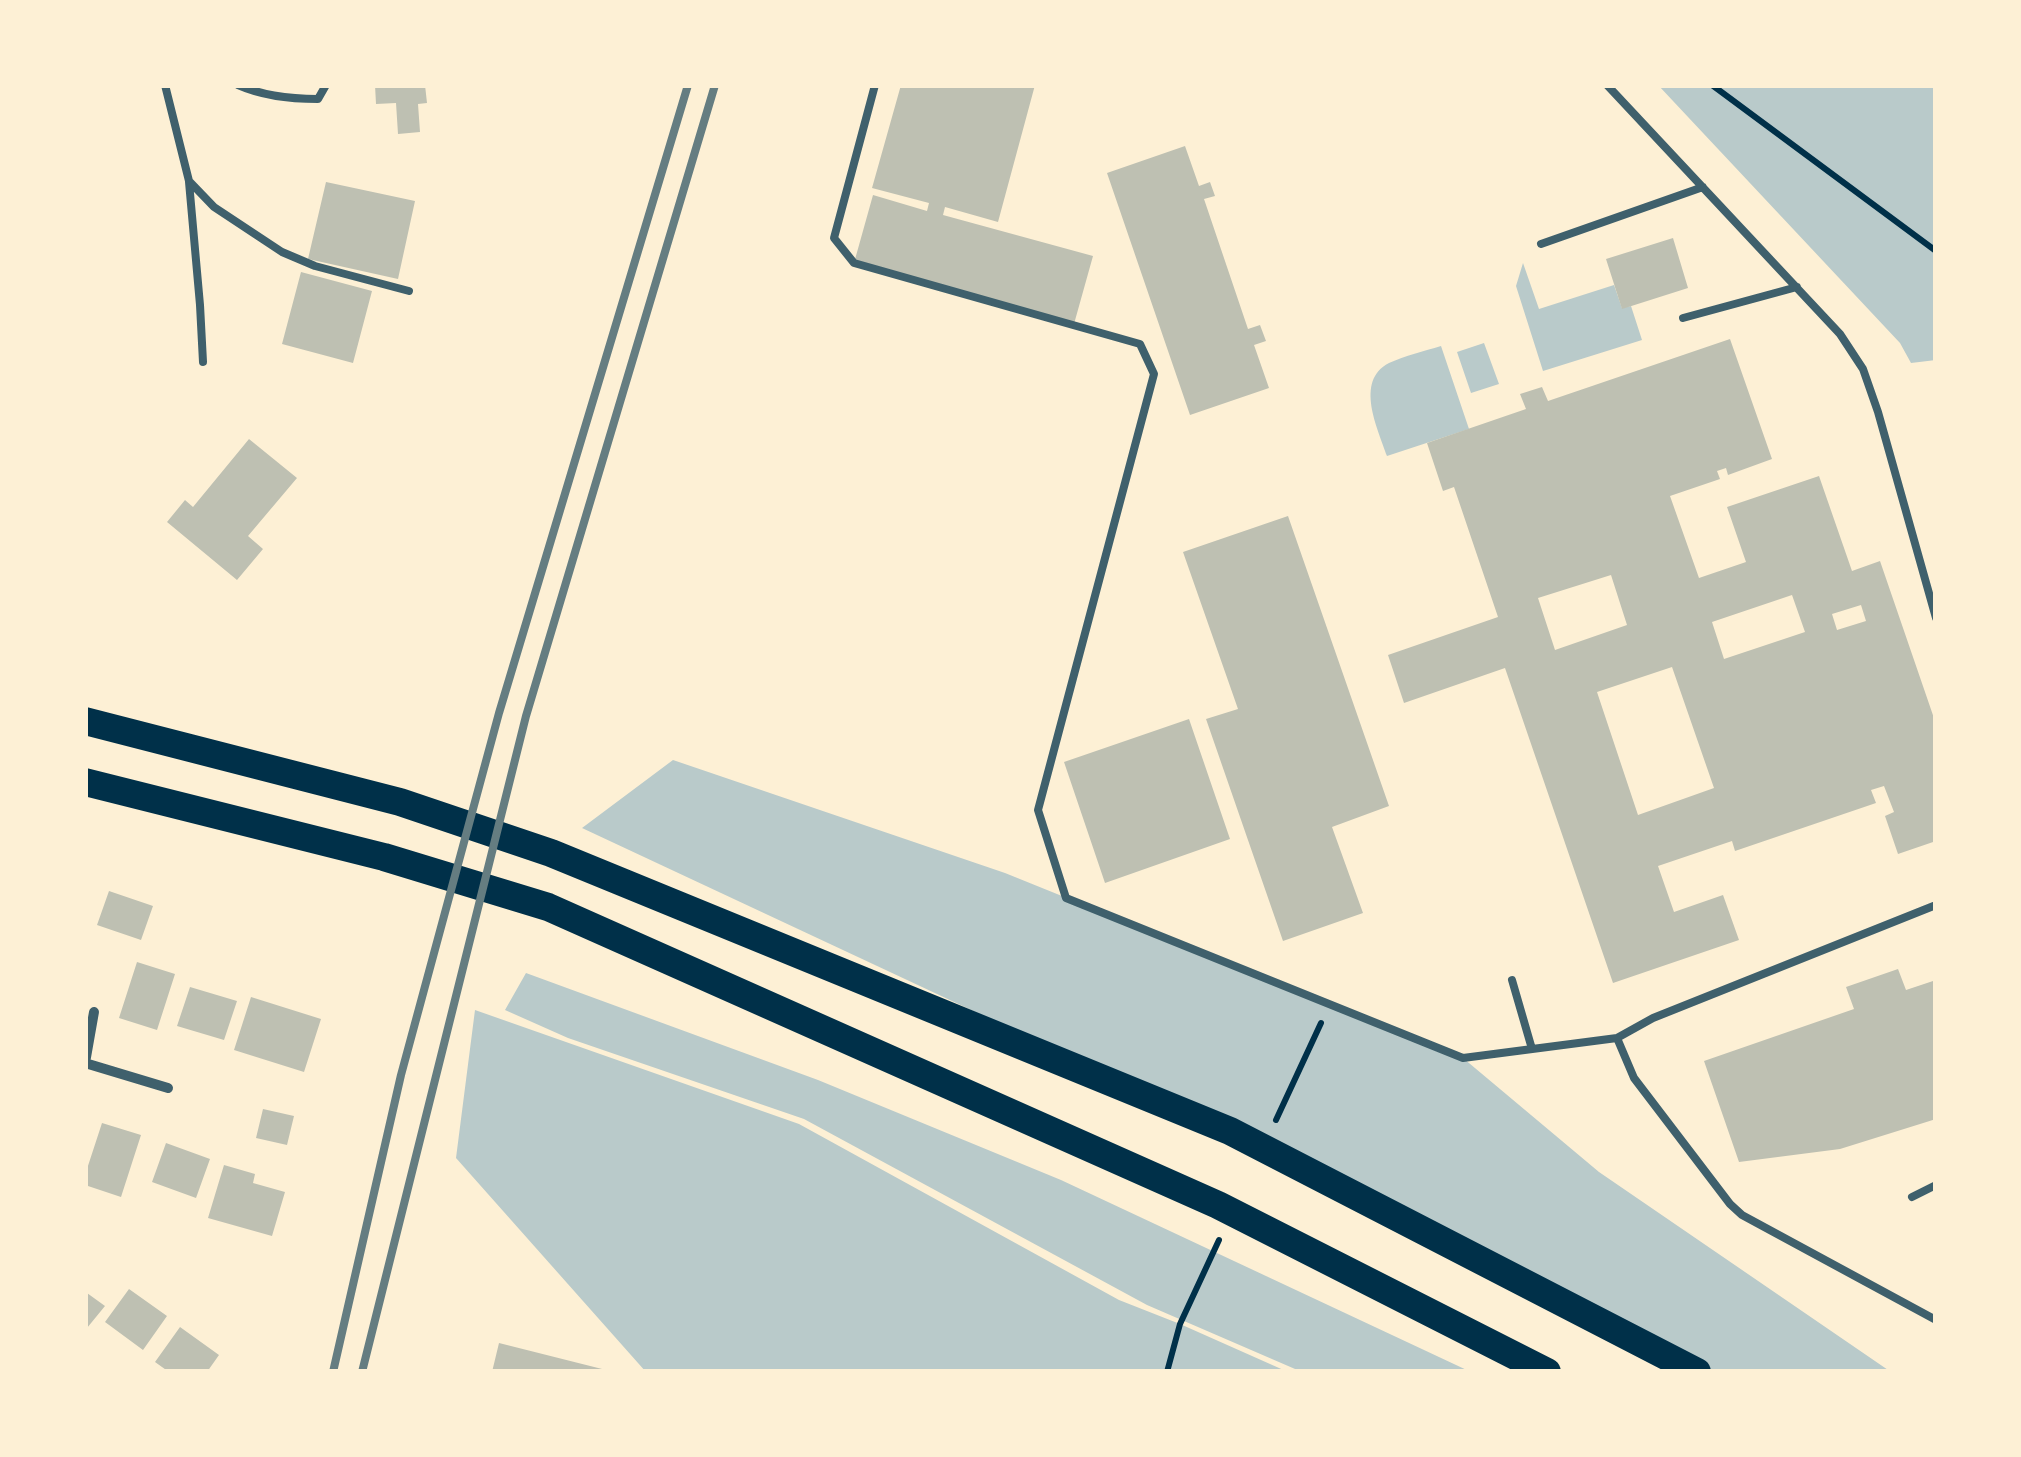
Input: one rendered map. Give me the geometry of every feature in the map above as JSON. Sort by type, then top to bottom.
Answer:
[{"type":"highway","points":[[85,721],[400,802],[551,853],[1230,1132],[1697,1372]]},
{"type":"highway","points":[[85,782],[384,857],[548,907],[1218,1205],[1547,1372]]},
{"type":"street","points":[[94,1012],[85,1063],[168,1088]]},
{"type":"lane","points":[[165,85],[188,181],[203,362]]},
{"type":"lane","points":[[238,85],[291,99],[318,99],[326,85]]},
{"type":"lane","points":[[875,85],[834,238],[854,263],[1140,344],[1154,374],[1038,810],[1066,898],[1463,1058],[1618,1038],[1653,1018],[1936,905]]},
{"type":"lane","points":[[1607,85],[1840,334],[1863,368],[1935,612]]},
{"type":"lane","points":[[188,181],[214,207],[282,252],[315,266],[409,291]]},
{"type":"lane","points":[[1541,244],[1704,187]]},
{"type":"lane","points":[[1683,318],[1797,287]]},
{"type":"lane","points":[[1512,980],[1532,1049]]},
{"type":"lane","points":[[1618,1038],[1634,1078],[1742,1215],[1936,1320]]},
{"type":"lane","points":[[1912,1197],[1936,1185]]},
{"type":"path","points":[[1712,85],[1936,251]]},
{"type":"path","points":[[1167,1372],[1180,1324]]},
{"type":"shaded area","points":[[1658,85],[1936,85],[1936,360],[1911,363],[1900,343]]},
{"type":"shaded area","points":[[1523,263],[1539,309],[1614,285],[1622,308],[1631,306],[1642,340],[1543,371],[1516,286]]},
{"type":"shaded area","points":[[1484,343],[1499,384],[1471,393],[1457,352]]},
{"type":"shaded area","points":[[1441,346],[1469,429],[1387,456],[1374,419],[1373,381],[1389,363]]},
{"type":"shaded area","points":[[673,760],[1005,873],[1463,1058],[1599,1172],[1891,1372],[1697,1372],[1230,1131],[582,828]]},
{"type":"shaded area","points":[[526,973],[818,1080],[1061,1180],[1471,1372],[1302,1372],[1147,1305],[804,1119],[568,1038],[505,1010]]},
{"type":"shaded area","points":[[475,1010],[799,1124],[1119,1300],[1288,1372],[646,1372],[456,1158]]},
{"type":"building","points":[[375,85],[425,85],[427,103],[418,104],[420,132],[398,134],[396,103],[376,104]]},
{"type":"building","points":[[901,85],[1035,85],[998,222],[945,207],[943,215],[1093,256],[1074,324],[854,263],[873,195],[927,211],[929,203],[872,188]]},
{"type":"building","points":[[1185,146],[1199,186],[1210,182],[1215,196],[1204,199],[1248,329],[1260,325],[1266,341],[1254,345],[1269,388],[1190,415],[1107,173]]},
{"type":"building","points":[[326,182],[415,201],[398,279],[308,259]]},
{"type":"building","points":[[1673,238],[1688,288],[1622,309],[1606,259]]},
{"type":"building","points":[[301,272],[372,291],[353,363],[282,344]]},
{"type":"building","points":[[1730,339],[1772,459],[1728,475],[1726,468],[1717,471],[1720,479],[1670,496],[1699,578],[1746,562],[1727,507],[1819,476],[1852,571],[1880,561],[1936,724],[1936,841],[1898,854],[1885,816],[1894,812],[1884,786],[1871,790],[1876,803],[1735,851],[1732,841],[1658,866],[1674,912],[1723,895],[1739,940],[1613,983],[1505,668],[1404,703],[1388,655],[1498,617],[1454,487],[1443,491],[1427,443],[1526,409],[1520,394],[1542,387],[1548,401]],"holes":[[[1611,575],[1627,625],[1555,650],[1538,598]],[[1792,595],[1805,632],[1724,659],[1712,622]],[[1861,605],[1866,621],[1837,630],[1832,614]],[[1672,667],[1714,788],[1638,815],[1597,692]]]},
{"type":"building","points":[[249,439],[297,478],[248,536],[263,549],[237,580],[167,522],[185,500],[193,507]]},
{"type":"building","points":[[1288,516],[1389,806],[1332,827],[1363,913],[1283,941],[1206,719],[1238,709],[1183,552]]},
{"type":"building","points":[[1189,719],[1230,839],[1105,883],[1064,762]]},
{"type":"building","points":[[109,891],[153,906],[141,940],[97,925]]},
{"type":"building","points":[[137,962],[175,974],[157,1030],[119,1018]]},
{"type":"building","points":[[1898,969],[1906,990],[1936,980],[1936,1119],[1840,1149],[1739,1162],[1704,1061],[1854,1009],[1846,987]]},
{"type":"building","points":[[190,987],[237,1001],[224,1040],[177,1026]]},
{"type":"building","points":[[251,997],[321,1019],[304,1072],[234,1050]]},
{"type":"building","points":[[263,1109],[294,1116],[287,1145],[256,1138]]},
{"type":"building","points":[[102,1123],[141,1135],[121,1197],[85,1185]]},
{"type":"building","points":[[166,1143],[210,1159],[196,1198],[152,1182]]},
{"type":"building","points":[[224,1165],[255,1174],[253,1183],[285,1192],[272,1236],[208,1218]]},
{"type":"building","points":[[129,1289],[167,1316],[143,1350],[105,1322]]},
{"type":"building","points":[[85,1295],[105,1306],[87,1328]]},
{"type":"building","points":[[180,1327],[219,1355],[207,1372],[169,1372],[155,1362]]},
{"type":"building","points":[[499,1343],[610,1371],[610,1372],[492,1372]]},
{"type":"railway","points":[[333,1372],[401,1075],[499,713],[688,85]]},
{"type":"railway","points":[[362,1372],[526,716],[715,85]]}]
